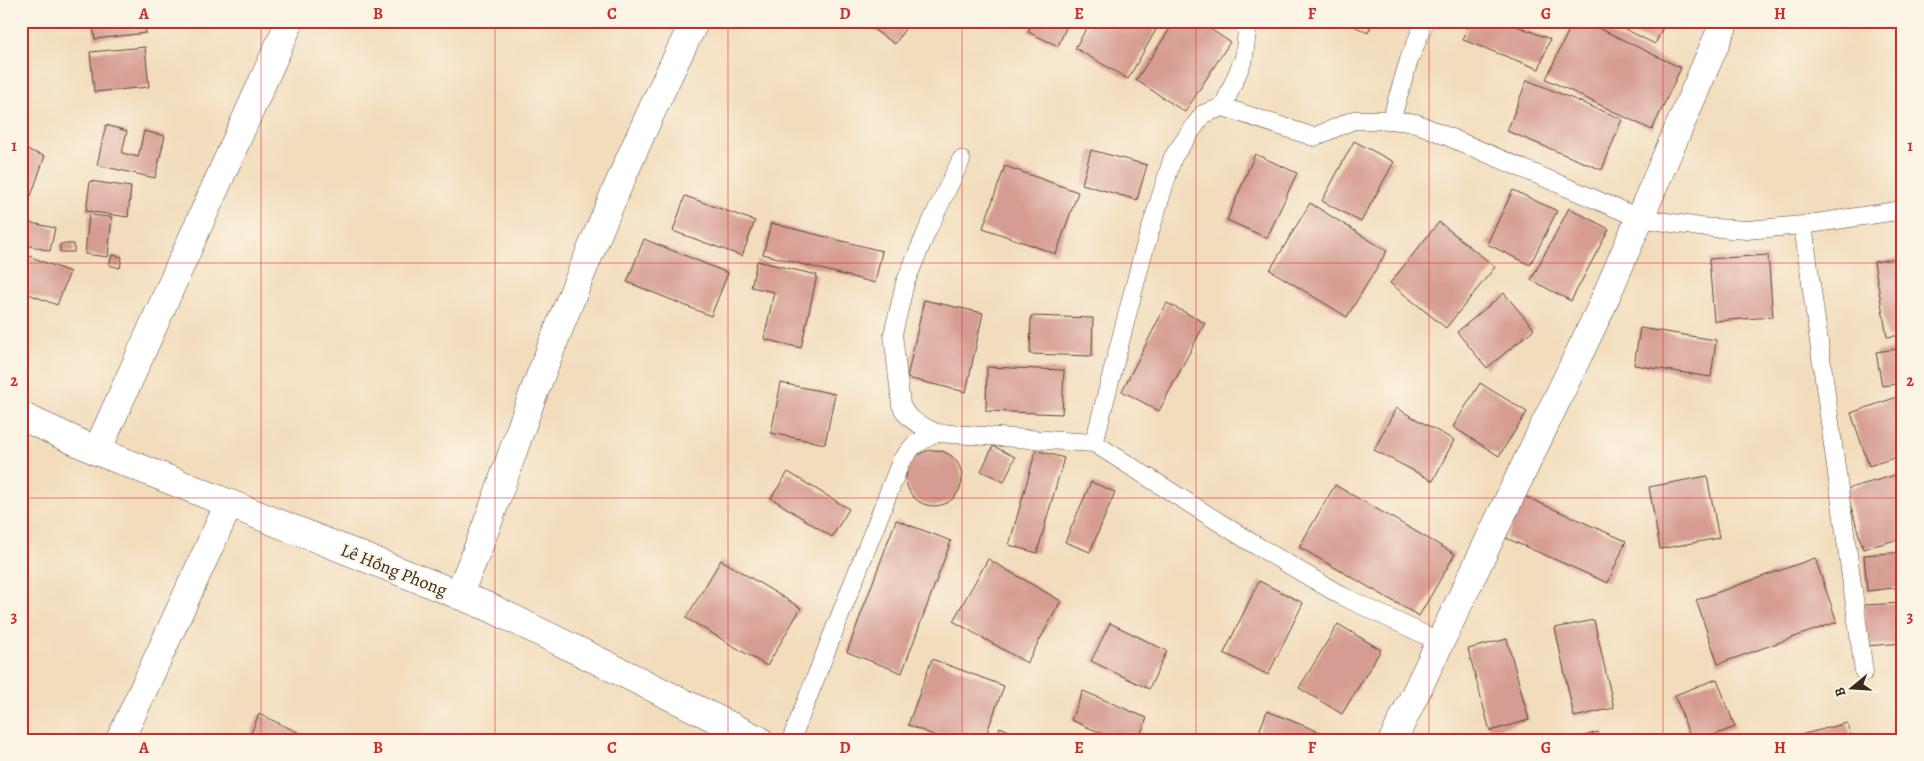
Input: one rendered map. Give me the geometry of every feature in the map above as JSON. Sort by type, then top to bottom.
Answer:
[{"type":"street","points":[[97,451],[290,21]]},
{"type":"street","points":[[458,595],[478,552],[531,401],[608,209],[672,67],[695,21]]},
{"type":"street","points":[[1393,740],[1600,310],[1724,21]]},
{"type":"street","name":"Lê Hồng Phong","points":[[21,416],[97,451],[489,607],[758,740]]},
{"type":"street","points":[[120,740],[228,504]]},
{"type":"lane","points":[[1224,107],[1244,58],[1247,31],[1241,21]]},
{"type":"lane","points":[[1391,120],[1409,60],[1425,21]]},
{"type":"lane","points":[[1094,443],[1142,257],[1173,157],[1203,114],[1224,107],[1314,137],[1354,120],[1391,120],[1416,124],[1638,218],[1700,227],[1747,230],[1803,225],[1903,210]]},
{"type":"lane","points":[[961,160],[905,284],[894,334],[901,405],[906,416],[910,420],[936,433],[1094,443],[1252,543],[1342,596],[1440,642]]},
{"type":"lane","points":[[1803,225],[1864,672]]},
{"type":"lane","points":[[791,740],[901,461],[914,445],[936,433]]},
{"type":"building","points":[[92,21],[145,21],[146,33],[95,39]]},
{"type":"building","points":[[861,21],[910,21],[895,44]]},
{"type":"building","points":[[1033,21],[1069,21],[1058,46],[1028,32]]},
{"type":"building","points":[[1091,21],[1161,21],[1128,79],[1075,48]]},
{"type":"building","points":[[1175,21],[1198,21],[1230,42],[1185,112],[1136,80]]},
{"type":"building","points":[[1344,21],[1373,21],[1368,33]]},
{"type":"building","points":[[1470,21],[1504,21],[1550,39],[1539,69],[1463,40]]},
{"type":"building","points":[[1573,21],[1584,21],[1681,68],[1652,130],[1546,79]]},
{"type":"building","points":[[1609,21],[1666,21],[1655,44]]},
{"type":"building","points":[[145,47],[149,87],[94,92],[90,52]]},
{"type":"building","points":[[1527,80],[1622,119],[1602,170],[1507,131]]},
{"type":"building","points":[[106,125],[127,131],[122,153],[138,157],[144,131],[165,136],[155,178],[97,165]]},
{"type":"building","points":[[1354,141],[1394,162],[1361,222],[1322,201]]},
{"type":"building","points":[[21,148],[45,156],[26,210],[21,209]]},
{"type":"building","points":[[1091,150],[1147,165],[1137,200],[1082,184]]},
{"type":"building","points":[[1255,154],[1297,173],[1267,238],[1227,220]]},
{"type":"building","points":[[1005,166],[1078,192],[1056,254],[983,228]]},
{"type":"building","points":[[90,181],[131,187],[128,217],[86,211]]},
{"type":"building","points":[[1513,190],[1557,211],[1530,265],[1487,244]]},
{"type":"building","points":[[685,196],[755,221],[742,256],[673,231]]},
{"type":"building","points":[[1310,203],[1387,251],[1347,317],[1270,270]]},
{"type":"building","points":[[1569,208],[1609,229],[1571,301],[1531,280]]},
{"type":"building","points":[[89,215],[112,217],[108,257],[85,254]]},
{"type":"building","points":[[27,222],[55,228],[50,251],[22,244]]},
{"type":"building","points":[[1439,222],[1495,267],[1446,328],[1390,283]]},
{"type":"building","points":[[771,223],[882,251],[875,283],[763,254]]},
{"type":"building","points":[[644,239],[728,273],[711,316],[627,282]]},
{"type":"building","points":[[60,244],[74,244],[74,252],[60,252]]},
{"type":"building","points":[[21,253],[70,272],[57,305],[21,291]]},
{"type":"building","points":[[112,255],[122,257],[120,268],[109,265]]},
{"type":"building","points":[[1768,255],[1773,317],[1714,321],[1709,259]]},
{"type":"building","points":[[1903,257],[1903,335],[1887,337],[1874,262]]},
{"type":"building","points":[[757,261],[817,275],[801,348],[764,339],[774,292],[751,287]]},
{"type":"building","points":[[1504,293],[1534,329],[1487,368],[1457,332]]},
{"type":"building","points":[[924,300],[983,313],[966,392],[907,378]]},
{"type":"building","points":[[1167,303],[1205,323],[1159,411],[1122,391]]},
{"type":"building","points":[[1031,316],[1093,318],[1092,356],[1030,354]]},
{"type":"building","points":[[1640,328],[1716,340],[1711,377],[1634,365]]},
{"type":"building","points":[[1903,348],[1903,383],[1882,386],[1876,352]]},
{"type":"building","points":[[987,367],[1064,370],[1062,414],[986,411]]},
{"type":"building","points":[[781,383],[835,394],[825,444],[771,433]]},
{"type":"building","points":[[1480,383],[1527,412],[1499,456],[1453,427]]},
{"type":"building","points":[[1903,395],[1903,455],[1869,466],[1851,413]]},
{"type":"building","points":[[1396,408],[1454,440],[1433,481],[1374,450]]},
{"type":"building","points":[[993,446],[1015,457],[1004,482],[981,471]]},
{"type":"building","points":[[934,450],[945,452],[954,458],[960,467],[962,478],[960,489],[954,498],[945,504],[934,506],[923,504],[914,498],[908,489],[906,478],[908,467],[914,458],[923,452]]},
{"type":"building","points":[[1036,450],[1064,458],[1037,553],[1009,545]]},
{"type":"building","points":[[788,472],[849,509],[832,537],[771,498]]},
{"type":"building","points":[[1903,473],[1903,538],[1863,549],[1846,489]]},
{"type":"building","points":[[1707,476],[1719,538],[1660,549],[1649,487]]},
{"type":"building","points":[[1091,482],[1115,492],[1090,552],[1065,542]]},
{"type":"building","points":[[1335,485],[1455,554],[1419,616],[1299,547]]},
{"type":"building","points":[[1524,496],[1626,541],[1608,583],[1506,538]]},
{"type":"building","points":[[896,520],[951,541],[902,673],[847,652]]},
{"type":"building","points":[[1903,552],[1903,587],[1867,591],[1864,555]]},
{"type":"building","points":[[1815,558],[1837,622],[1718,664],[1696,600]]},
{"type":"building","points":[[988,559],[1061,601],[1027,663],[953,621]]},
{"type":"building","points":[[721,560],[801,608],[767,666],[686,618]]},
{"type":"building","points":[[1259,581],[1303,603],[1268,675],[1224,653]]},
{"type":"building","points":[[1903,603],[1903,643],[1866,646],[1864,605]]},
{"type":"building","points":[[1594,620],[1614,708],[1574,717],[1555,628]]},
{"type":"building","points":[[1110,623],[1167,651],[1149,689],[1091,661]]},
{"type":"building","points":[[1338,624],[1381,650],[1342,714],[1299,688]]},
{"type":"building","points":[[1507,639],[1529,720],[1490,731],[1468,649]]},
{"type":"building","points":[[932,659],[1004,686],[984,740],[946,740],[908,725]]},
{"type":"building","points":[[1717,679],[1735,727],[1701,740],[1691,740],[1675,695]]},
{"type":"building","points":[[1083,691],[1147,718],[1138,740],[1117,740],[1071,720]]},
{"type":"building","points":[[1267,711],[1340,740],[1256,740]]},
{"type":"building","points":[[259,714],[306,736],[304,740],[248,740]]},
{"type":"building","points":[[1847,723],[1852,740],[1785,740],[1785,739]]},
{"type":"building","points":[[1000,727],[1028,740],[995,740]]},
{"type":"building","points":[[1598,732],[1600,740],[1573,739]]}]
